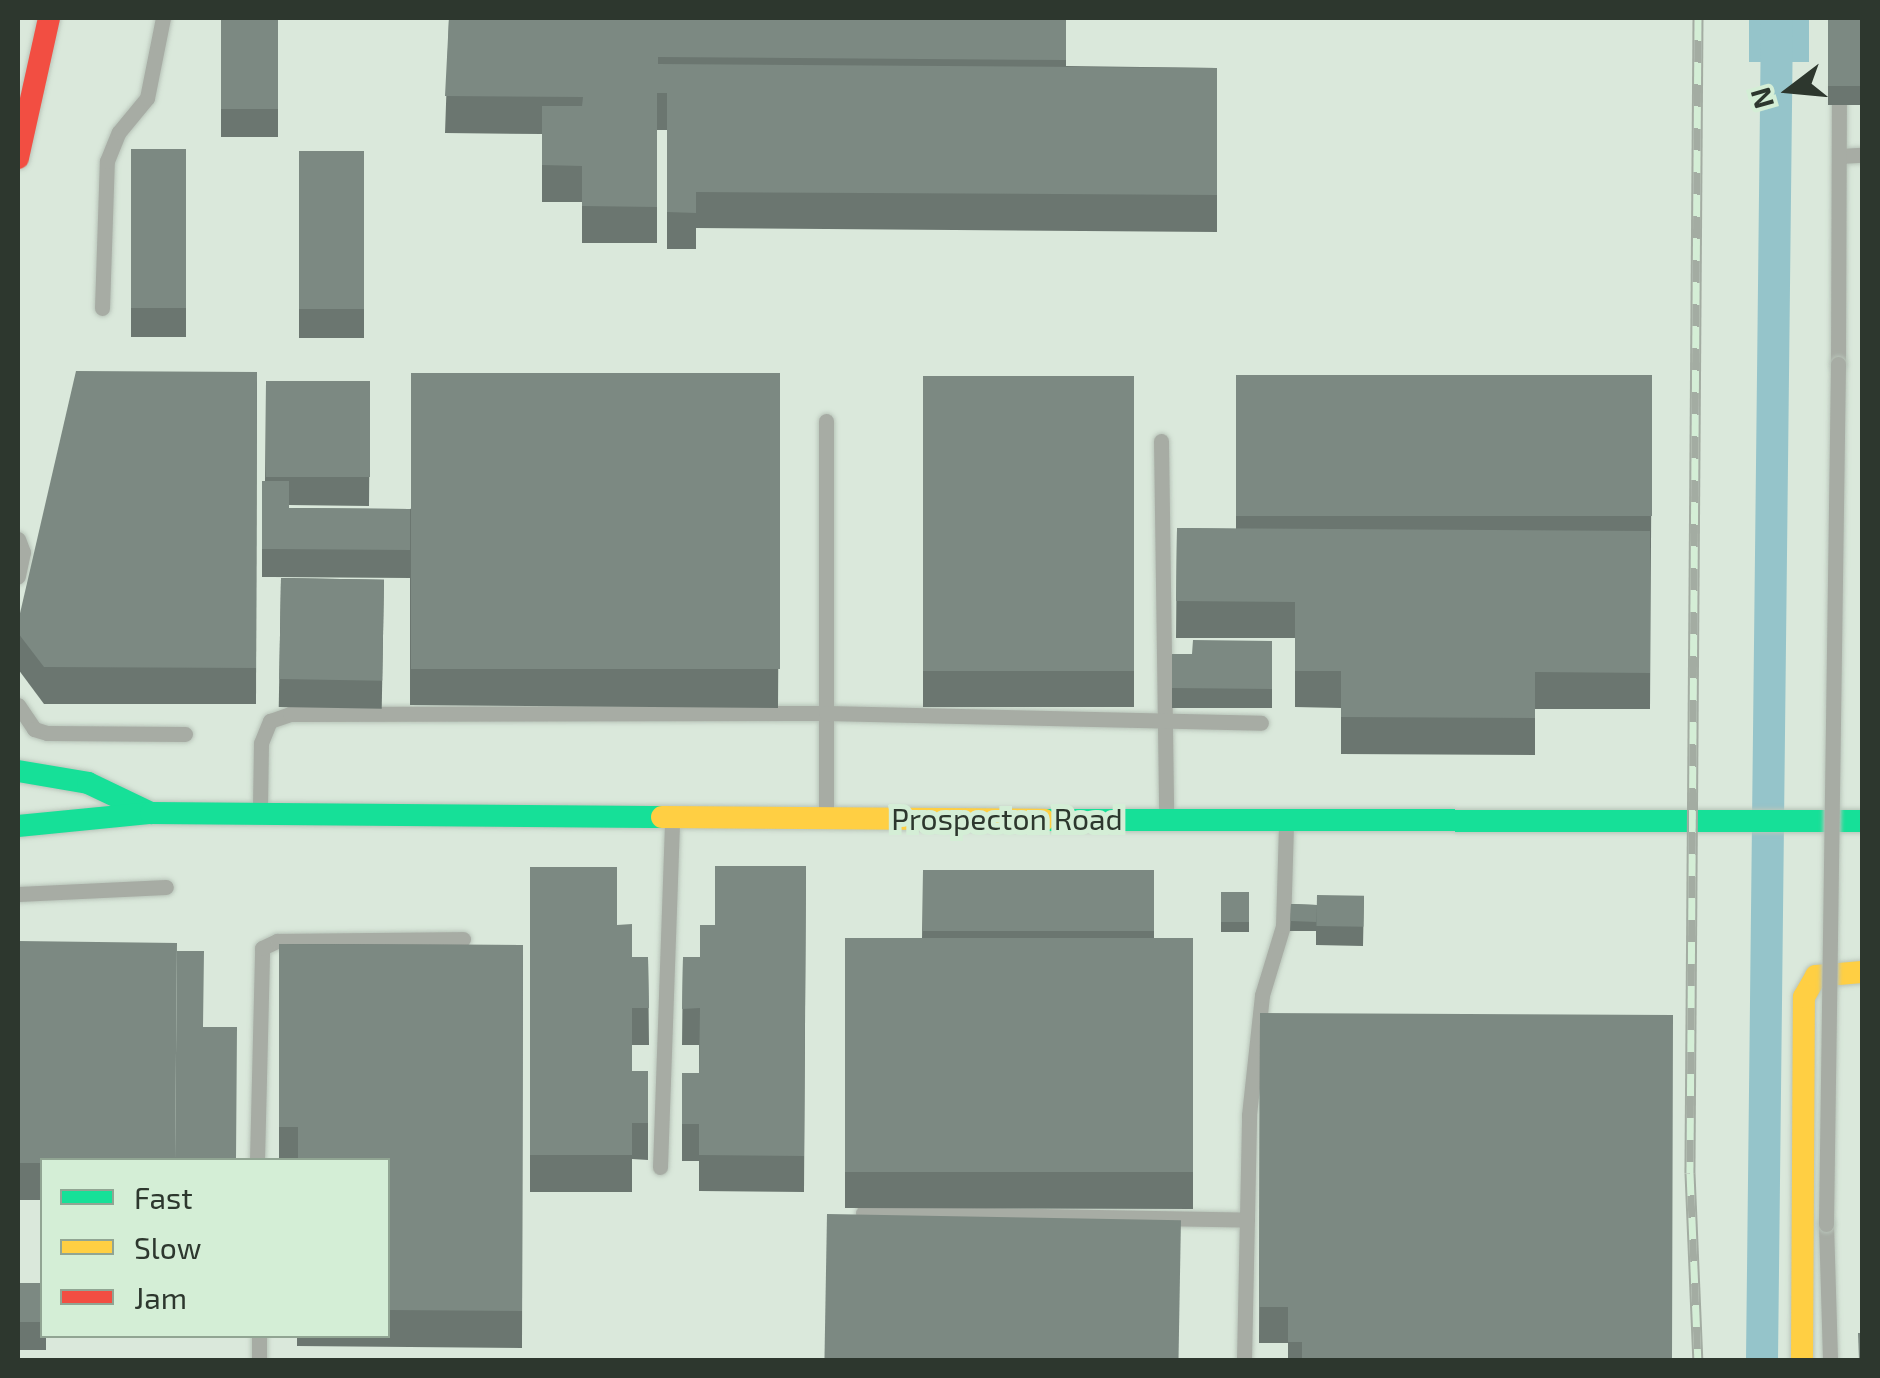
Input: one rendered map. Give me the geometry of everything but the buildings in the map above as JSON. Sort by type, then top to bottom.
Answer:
[{"type":"main road","points":[[18,158],[23,105],[49,18]]},
{"type":"main road","points":[[19,770],[88,783],[151,813]]},
{"type":"main road","name":"Prospecton Road","points":[[18,826],[151,813],[1724,825],[1862,821]]},
{"type":"main road","points":[[1802,1360],[1804,997],[1816,976],[1862,972]]},
{"type":"lane","points":[[102,308],[108,161],[119,132],[147,98],[163,18]]},
{"type":"lane","points":[[1830,1360],[1826,1224],[1839,60]]},
{"type":"lane","points":[[1840,156],[1862,155]]},
{"type":"lane","points":[[826,421],[826,818]]},
{"type":"lane","points":[[1161,441],[1166,820]]},
{"type":"lane","points":[[18,539],[23,552],[18,576]]},
{"type":"lane","points":[[18,706],[34,729],[48,734],[185,734]]},
{"type":"lane","points":[[260,813],[261,743],[270,721],[290,714],[826,713],[1261,722]]},
{"type":"lane","points":[[660,1167],[672,816]]},
{"type":"lane","points":[[1244,1360],[1256,1036],[1282,926],[1286,821]]},
{"type":"lane","points":[[18,894],[166,887]]},
{"type":"lane","points":[[257,1158],[262,948],[278,941],[463,939]]},
{"type":"lane","points":[[863,1213],[1247,1220]]},
{"type":"water","points":[[1749,18],[1809,18],[1809,62],[1749,62]]},
{"type":"waterway","points":[[1762,1360],[1777,18]]},
{"type":"railway","points":[[1698,18],[1690,1173],[1698,1360]]},
{"type":"traffic: fast","points":[[18,771],[88,783],[151,813]]},
{"type":"traffic: fast","points":[[18,826],[151,813],[662,817]]},
{"type":"traffic: fast","points":[[1044,820],[1862,821]]},
{"type":"traffic: slow","points":[[662,817],[1044,820]]},
{"type":"traffic: slow","points":[[1802,1360],[1804,997],[1816,976],[1862,972]]},
{"type":"traffic: jam","points":[[18,158],[49,18]]}]
